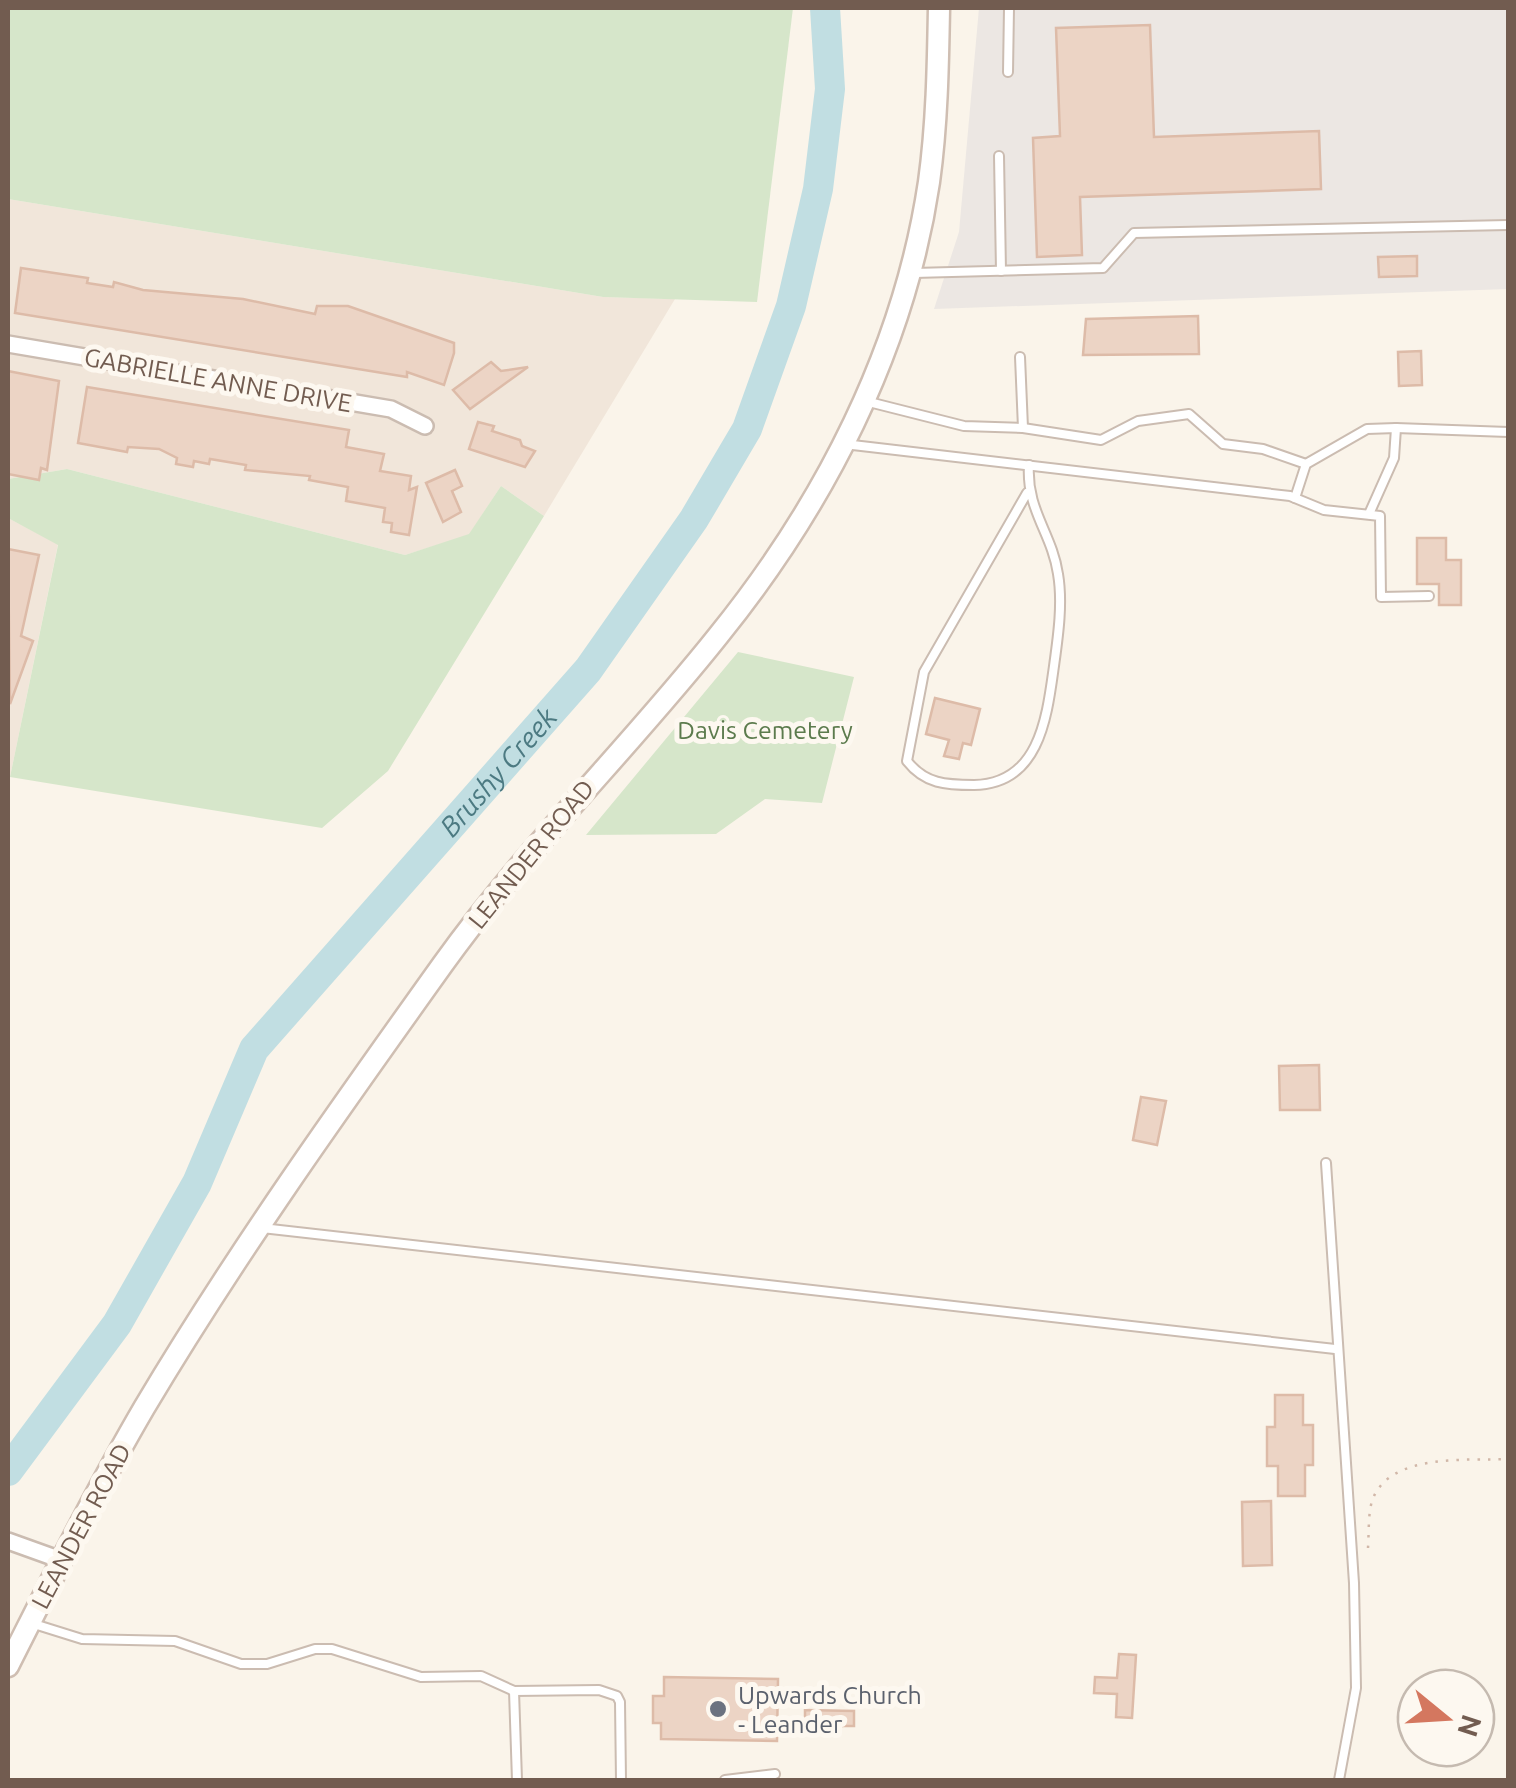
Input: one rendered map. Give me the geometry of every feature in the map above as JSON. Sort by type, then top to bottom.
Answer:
[{"type":"main road","name":"LEANDER ROAD","points":[[8,1666],[145,1408],[261,1228],[506,880],[720,634],[786,543],[844,444],[865,400],[909,273],[928,186],[937,115],[939,8]]},
{"type":"street","name":"GABRIELLE ANNE DRIVE","points":[[8,344],[391,409],[425,426]]},
{"type":"street","points":[[8,1541],[62,1560]]},
{"type":"lane","points":[[1008,72],[1009,8]]},
{"type":"lane","points":[[999,156],[1001,271]]},
{"type":"lane","points":[[909,273],[1103,268],[1134,233],[1508,225]]},
{"type":"lane","points":[[1020,357],[1023,428]]},
{"type":"lane","points":[[865,400],[964,426],[1023,428],[1101,440],[1138,420],[1188,414],[1222,444],[1263,449],[1306,464]]},
{"type":"lane","points":[[1369,514],[1394,458],[1396,428]]},
{"type":"lane","points":[[1295,498],[1306,464],[1367,429],[1508,432]]},
{"type":"lane","points":[[844,444],[1295,498],[1324,510],[1380,516],[1381,597],[1429,596]]},
{"type":"lane","points":[[1027,492],[924,672],[906,761],[920,778],[950,785],[990,784],[1018,770],[1038,744],[1046,719],[1059,630],[1058,573],[1027,492],[1029,465]]},
{"type":"lane","points":[[1326,1163],[1354,1583],[1356,1688],[1339,1780]]},
{"type":"lane","points":[[261,1228],[1336,1349]]},
{"type":"lane","points":[[30,1623],[82,1640],[175,1641],[241,1664],[267,1664],[315,1649],[332,1649],[360,1656],[386,1670],[421,1677],[481,1676],[514,1691],[598,1690],[617,1696],[621,1780]]},
{"type":"lane","points":[[514,1691],[517,1780]]},
{"type":"lane","points":[[725,1780],[775,1774]]},
{"type":"path","points":[[1368,1548],[1373,1498],[1400,1470],[1434,1462],[1508,1459]]},
{"type":"shaded area","points":[[979,8],[1508,8],[1508,289],[934,309],[959,232]]},
{"type":"shaded area","points":[[8,199],[603,297],[675,299],[544,516],[501,486],[469,535],[405,555],[67,469],[8,479]]},
{"type":"shaded area","points":[[8,518],[58,544],[10,777],[8,777]]},
{"type":"green space","points":[[8,8],[793,8],[757,302],[603,297],[8,199]]},
{"type":"green space","points":[[67,469],[405,555],[469,534],[501,486],[544,516],[388,771],[322,828],[10,777],[58,545],[8,518],[8,479]]},
{"type":"green space","name":"Davis Cemetery","points":[[738,652],[854,677],[822,803],[765,799],[716,834],[586,835]]},
{"type":"building","points":[[1150,25],[1154,137],[1319,131],[1321,189],[1080,197],[1082,255],[1037,257],[1033,138],[1060,136],[1056,28]]},
{"type":"building","points":[[1417,256],[1417,276],[1379,277],[1378,257]]},
{"type":"building","points":[[21,268],[88,278],[87,283],[113,287],[114,282],[143,290],[243,299],[315,314],[317,306],[348,306],[454,343],[454,353],[444,385],[407,372],[407,377],[15,313]]},
{"type":"building","points":[[1198,316],[1199,354],[1083,355],[1086,319]]},
{"type":"building","points":[[1421,351],[1422,385],[1399,386],[1398,352]]},
{"type":"building","points":[[491,362],[501,371],[528,367],[470,409],[453,390]]},
{"type":"building","points":[[8,371],[59,381],[47,470],[41,468],[39,480],[8,474]]},
{"type":"building","points":[[87,387],[349,430],[346,447],[384,454],[380,471],[411,476],[409,490],[417,487],[409,535],[391,532],[392,523],[383,522],[385,508],[346,501],[348,487],[309,480],[310,476],[245,470],[246,465],[210,459],[209,464],[194,461],[193,467],[176,464],[177,458],[159,449],[128,447],[127,452],[78,443]]},
{"type":"building","points":[[478,422],[494,426],[492,431],[520,440],[522,446],[535,451],[525,467],[469,449]]},
{"type":"building","points":[[455,470],[462,486],[452,491],[461,512],[443,522],[426,483]]},
{"type":"building","points":[[1417,538],[1446,538],[1446,560],[1461,560],[1461,605],[1439,605],[1439,584],[1417,584]]},
{"type":"building","points":[[8,549],[39,555],[21,636],[33,641],[10,704]]},
{"type":"building","points":[[935,698],[980,709],[971,745],[963,743],[959,759],[944,756],[949,740],[926,734]]},
{"type":"building","points":[[1319,1065],[1320,1110],[1280,1110],[1279,1066]]},
{"type":"building","points":[[1141,1097],[1166,1101],[1157,1145],[1133,1140]]},
{"type":"building","points":[[1275,1395],[1303,1395],[1303,1425],[1313,1425],[1313,1465],[1305,1465],[1305,1496],[1278,1496],[1278,1466],[1267,1466],[1267,1427],[1275,1427]]},
{"type":"building","points":[[1271,1501],[1272,1565],[1243,1566],[1242,1502]]},
{"type":"building","points":[[1119,1654],[1136,1655],[1132,1718],[1116,1717],[1117,1694],[1094,1693],[1095,1677],[1117,1678]]},
{"type":"building","points":[[664,1677],[778,1679],[777,1741],[661,1739],[661,1723],[653,1723],[653,1696],[664,1696]]},
{"type":"building","points":[[805,1710],[854,1711],[854,1726],[824,1726],[824,1733],[805,1733]]},
{"type":"waterway","name":"Brushy Creek","points":[[8,1471],[117,1324],[197,1183],[254,1049],[588,670],[694,519],[747,429],[791,306],[818,189],[830,89],[825,8]]},
{"type":"place","name":"Upwards Church - Leander","points":[[718,1709]]}]
